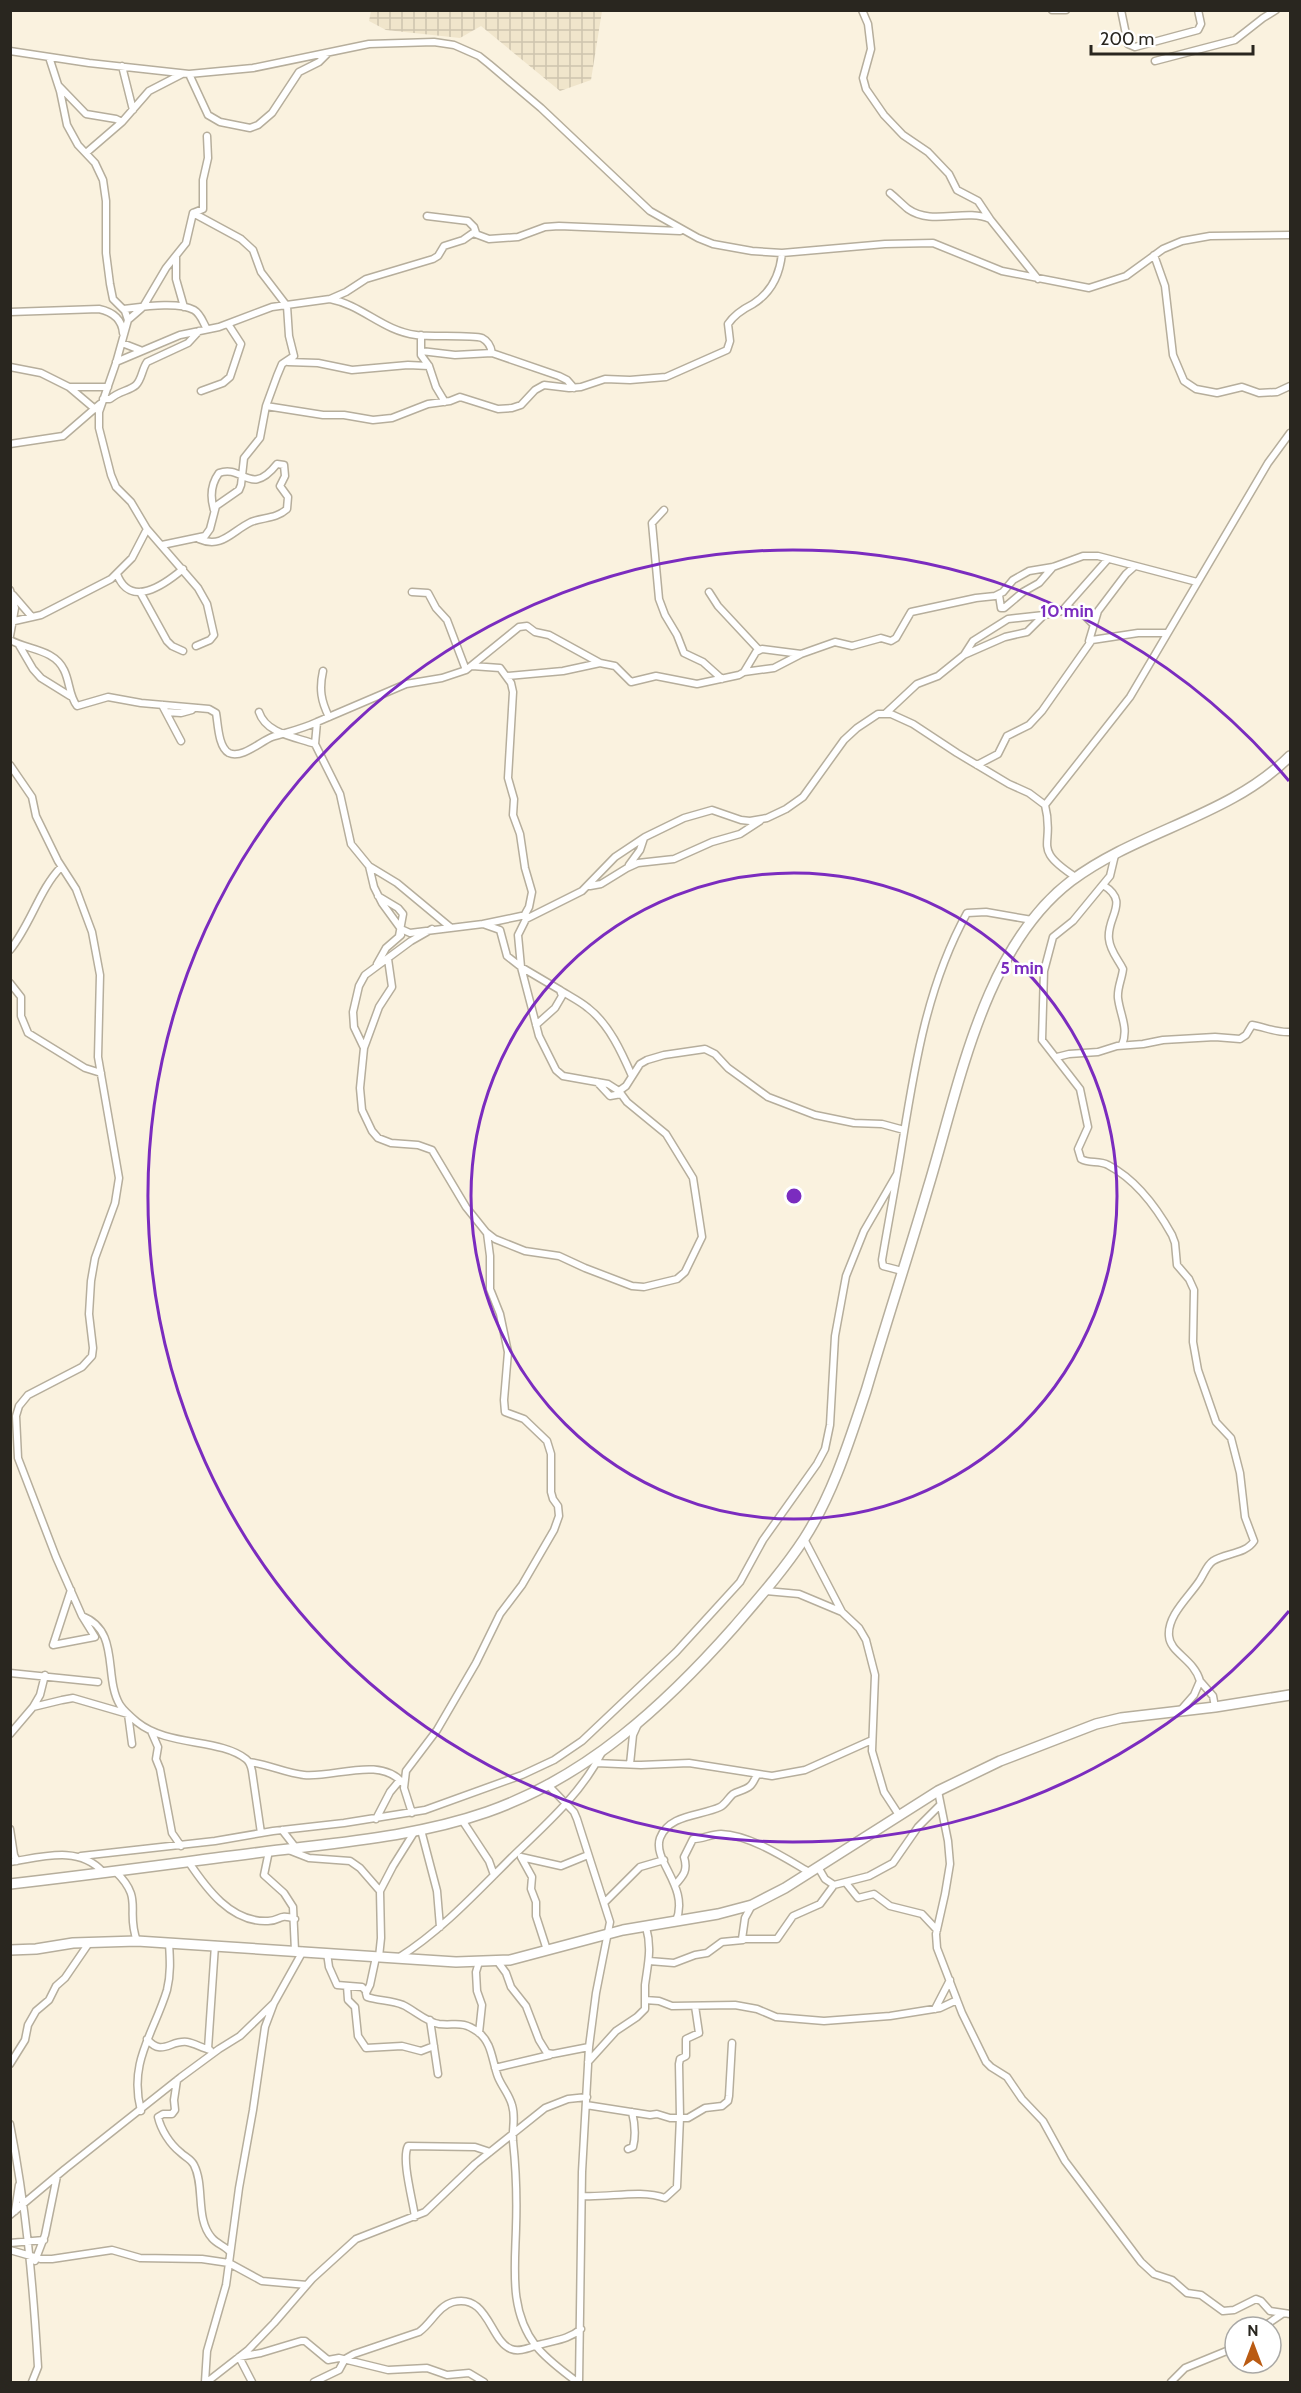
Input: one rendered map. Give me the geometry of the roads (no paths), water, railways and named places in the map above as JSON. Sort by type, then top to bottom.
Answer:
[{"type":"main road","points":[[10,1884],[418,1831],[462,1820],[523,1797],[547,1784],[602,1752],[638,1724],[698,1666],[766,1591],[804,1539],[827,1495],[853,1432],[983,1010],[1002,967],[1019,937],[1044,906],[1077,878],[1115,855],[1195,818],[1264,780],[1290,756]]},
{"type":"main road","points":[[10,1950],[137,1941],[377,1957],[498,1962],[608,1933],[718,1914],[752,1905],[818,1867],[938,1791],[1000,1761],[1096,1724],[1121,1718],[1290,1695]]},
{"type":"street","points":[[862,10],[868,24],[871,49],[863,78],[866,89],[877,106],[903,135],[928,152],[949,174],[957,190],[978,201],[1038,279]]},
{"type":"street","points":[[1052,10],[1066,10]]},
{"type":"street","points":[[1121,10],[1128,44],[1135,47],[1198,30],[1200,24],[1198,10]]},
{"type":"street","points":[[1155,61],[1235,40],[1276,10]]},
{"type":"street","points":[[10,51],[185,74],[238,71],[369,44],[434,42],[454,45],[479,56],[541,108],[650,212],[682,231],[713,244],[752,251],[782,253],[885,244],[933,243],[1002,271],[1083,288],[1095,288],[1126,276],[1172,245],[1196,238],[1290,235]]},
{"type":"street","points":[[185,74],[208,115],[220,122],[250,128],[258,125],[272,113],[299,72],[320,62],[327,53]]},
{"type":"street","points":[[49,57],[67,125],[75,141],[95,163],[103,180],[106,201],[106,253],[110,284],[113,298],[123,309],[128,320]]},
{"type":"street","points":[[122,66],[134,110]]},
{"type":"street","points":[[86,153],[122,122],[149,91],[185,74]]},
{"type":"street","points":[[58,86],[86,114],[122,122]]},
{"type":"street","points":[[194,213],[201,211],[204,206],[203,185],[208,158],[207,136]]},
{"type":"street","points":[[890,193],[908,209],[922,214],[979,216],[990,219]]},
{"type":"street","points":[[194,213],[186,243],[166,268],[143,307],[128,320],[102,402],[99,428],[113,483],[131,502],[147,529],[183,569],[204,598],[214,632],[212,639],[196,645]]},
{"type":"street","points":[[194,213],[250,246],[261,272],[287,306],[289,336],[294,354],[302,362]]},
{"type":"street","points":[[427,216],[468,221],[476,233],[489,239],[518,237],[545,227],[559,226],[682,231]]},
{"type":"street","points":[[116,362],[180,335],[228,324],[266,309],[330,298],[346,292],[366,279],[433,259],[438,256],[444,246],[476,233]]},
{"type":"street","points":[[266,406],[323,415],[344,415],[379,420],[428,404],[460,397],[504,409],[521,405],[544,385],[574,388],[604,379],[630,380],[666,377],[722,353],[729,346],[728,324],[735,315],[765,294],[780,273],[782,253]]},
{"type":"street","points":[[1154,255],[1165,286],[1173,355],[1184,381],[1196,389],[1217,393],[1242,387],[1259,393],[1277,392],[1290,386]]},
{"type":"street","points":[[177,256],[176,279],[184,307]]},
{"type":"street","points":[[330,298],[353,306],[391,329],[422,335],[482,338],[489,344],[492,353]]},
{"type":"street","points":[[123,309],[184,307],[199,315],[207,329]]},
{"type":"street","points":[[10,312],[108,310],[121,322],[123,340]]},
{"type":"street","points":[[201,391],[224,383],[232,374],[241,344],[228,324]]},
{"type":"street","points":[[10,444],[63,436],[102,402],[110,399],[119,391],[133,387],[140,379],[147,362],[188,343],[199,331]]},
{"type":"street","points":[[422,335],[421,351],[445,402]]},
{"type":"street","points":[[123,340],[140,350]]},
{"type":"street","points":[[421,351],[455,355],[492,353],[559,376],[567,380],[574,388]]},
{"type":"street","points":[[162,545],[205,536],[210,529],[214,510],[219,502],[239,490],[243,478],[244,458],[260,438],[266,406],[280,367],[293,358],[294,354]]},
{"type":"street","points":[[285,362],[302,362],[351,370],[408,365],[429,366]]},
{"type":"street","points":[[10,367],[41,373],[69,387],[95,409]]},
{"type":"street","points":[[69,387],[108,387]]},
{"type":"street","points":[[1077,878],[1049,856],[1045,805],[1129,699],[1268,463],[1290,433]]},
{"type":"street","points":[[199,539],[220,542],[250,523],[273,518],[287,509],[288,497],[280,486],[285,476],[282,463],[277,464],[265,477],[243,478],[228,471],[219,473],[211,496],[214,510]]},
{"type":"street","points":[[664,510],[652,523],[661,606],[677,634],[684,653],[703,662],[722,679]]},
{"type":"street","points":[[12,621],[32,617],[76,599],[117,574],[132,558],[147,529]]},
{"type":"street","points":[[469,668],[515,629],[527,626],[535,632],[556,638],[600,663],[615,666],[633,683],[656,676],[697,684],[744,672],[774,668],[801,654],[835,642],[852,646],[881,638],[891,641],[896,638],[911,612],[999,595],[1021,574],[1053,567],[1083,556],[1108,559],[1197,582]]},
{"type":"street","points":[[964,655],[973,641],[1008,619],[1057,613],[1067,607],[1108,559]]},
{"type":"street","points":[[977,765],[998,754],[1006,736],[1029,725],[1042,711],[1088,644],[1102,605],[1135,566]]},
{"type":"street","points":[[999,595],[999,605],[1004,608],[1023,592],[1039,583],[1053,567]]},
{"type":"street","points":[[117,574],[124,587],[130,591],[140,592],[160,586],[183,569]]},
{"type":"street","points":[[11,592],[32,617]]},
{"type":"street","points":[[11,592],[10,638],[19,645],[41,678],[64,691],[79,706],[108,697],[209,709],[216,713],[222,742],[227,752],[231,753],[241,753],[268,739],[317,722],[406,684],[442,678],[469,668],[497,667],[507,676],[513,692],[508,778],[514,799],[513,815],[520,834],[525,868],[532,892],[529,907],[524,916]]},
{"type":"street","points":[[140,592],[168,642],[183,651]]},
{"type":"street","points":[[412,592],[428,593],[436,608],[445,616],[469,668]]},
{"type":"street","points":[[709,592],[718,606],[759,650]]},
{"type":"street","points":[[1075,596],[1079,612]]},
{"type":"street","points":[[1067,607],[1079,612],[1094,625]]},
{"type":"street","points":[[884,714],[895,706],[911,688],[938,676],[964,655],[1005,637],[1027,632],[1044,615]]},
{"type":"street","points":[[1088,644],[1095,639],[1138,633],[1167,633]]},
{"type":"street","points":[[19,645],[40,650],[57,660],[66,675],[72,698]]},
{"type":"street","points":[[759,650],[772,649],[801,654]]},
{"type":"street","points":[[744,672],[759,650]]},
{"type":"street","points":[[507,676],[573,670],[600,663]]},
{"type":"street","points":[[323,671],[320,692],[322,704],[329,717]]},
{"type":"street","points":[[162,705],[181,741]]},
{"type":"street","points":[[166,711],[181,713],[196,708]]},
{"type":"street","points":[[259,712],[263,722],[284,734],[315,744]]},
{"type":"street","points":[[588,886],[601,884],[638,863],[666,861],[712,842],[740,834],[762,819],[786,809],[803,797],[844,740],[872,717],[884,714],[891,714],[913,724],[977,765],[1029,793],[1045,805]]},
{"type":"street","points":[[317,722],[315,744],[340,794],[351,844],[369,866],[397,883],[450,927]]},
{"type":"street","points":[[10,765],[32,797],[36,816],[88,916],[98,960],[100,985],[97,1036],[101,1073],[119,1178],[115,1205],[95,1258],[91,1281],[89,1314],[93,1352],[82,1367],[25,1397],[16,1416],[18,1458],[82,1616],[95,1637],[53,1645],[71,1590]]},
{"type":"street","points":[[518,935],[526,919],[588,886],[615,857],[645,837],[704,811],[717,810],[741,820],[762,819]]},
{"type":"street","points":[[627,868],[640,850],[645,837]]},
{"type":"street","points":[[1115,855],[1112,872],[1103,885],[1073,921],[1053,937],[1043,983],[1042,1034],[1045,1044],[1076,1083],[1082,1097],[1083,1113],[1088,1127],[1078,1149],[1081,1159],[1086,1162],[1106,1164],[1136,1185],[1172,1234],[1178,1265],[1194,1290],[1193,1342],[1203,1387],[1216,1422],[1232,1438],[1240,1473],[1245,1517],[1254,1540],[1246,1548],[1211,1563],[1186,1598],[1169,1630],[1172,1646],[1192,1664],[1200,1681],[1213,1696],[1215,1707]]},
{"type":"street","points":[[369,866],[377,895],[400,932]]},
{"type":"street","points":[[10,950],[48,884],[61,867]]},
{"type":"street","points":[[1103,885],[1111,890],[1117,903],[1108,938],[1112,952],[1123,969],[1118,997],[1125,1025],[1125,1038],[1122,1045]]},
{"type":"street","points":[[377,895],[398,908],[403,914],[400,932],[386,948],[377,964]]},
{"type":"street","points":[[902,1271],[883,1266],[882,1260],[918,1050],[931,1002],[953,940],[967,913],[986,912],[1032,920]]},
{"type":"street","points":[[400,932],[410,933],[483,924],[532,915]]},
{"type":"street","points":[[516,917],[521,967],[539,1036],[559,1074],[596,1082],[610,1096],[620,1093],[640,1064],[652,1058],[705,1049],[715,1054],[728,1068],[768,1097],[815,1115],[854,1123],[882,1124],[904,1130]]},
{"type":"street","points":[[483,924],[500,930],[507,956],[589,1008],[617,1044],[632,1076]]},
{"type":"street","points":[[364,1048],[354,1027],[353,1012],[359,986],[365,975],[377,964],[432,929]]},
{"type":"street","points":[[388,959],[392,987],[380,1007],[364,1048],[362,1110],[372,1131],[385,1141],[426,1147],[432,1150],[456,1193],[486,1232],[509,1245],[542,1255],[559,1256],[632,1286],[644,1287],[677,1279],[685,1272],[702,1237],[693,1178],[666,1134],[627,1102],[620,1093]]},
{"type":"street","points":[[10,983],[21,997],[21,1016],[28,1034],[85,1068],[101,1073]]},
{"type":"street","points":[[536,1025],[559,1003],[562,996],[560,990]]},
{"type":"street","points":[[1057,1057],[1163,1040],[1240,1039],[1246,1035],[1252,1025],[1269,1031],[1290,1032]]},
{"type":"street","points":[[10,1829],[14,1861],[59,1855],[81,1856],[181,1846],[282,1830],[376,1819],[440,1806],[522,1775],[554,1760],[575,1746],[597,1729],[676,1652],[740,1582],[763,1540],[810,1475],[825,1449],[832,1407],[834,1346],[841,1295],[860,1240],[897,1174]]},
{"type":"street","points":[[376,1819],[390,1792],[402,1781],[410,1764],[437,1730],[476,1663],[500,1614],[522,1585],[554,1530],[559,1516],[558,1506],[551,1492],[551,1454],[547,1442],[524,1419],[505,1412],[508,1352],[503,1325],[489,1281],[490,1256],[486,1232]]},
{"type":"street","points":[[804,1539],[842,1612],[859,1628],[866,1640],[875,1675],[872,1751],[879,1778],[889,1802],[899,1815]]},
{"type":"street","points":[[766,1591],[799,1594],[842,1612]]},
{"type":"street","points":[[82,1616],[93,1620],[106,1641],[115,1694],[121,1706],[128,1714],[151,1730],[175,1739],[234,1753],[249,1762],[304,1775],[367,1769],[395,1774],[402,1781],[412,1813]]},
{"type":"street","points":[[10,1672],[98,1682]]},
{"type":"street","points":[[10,1734],[37,1702],[45,1675]]},
{"type":"street","points":[[1180,1711],[1194,1695],[1200,1681]]},
{"type":"street","points":[[33,1707],[73,1698],[128,1714]]},
{"type":"street","points":[[128,1714],[132,1744]]},
{"type":"street","points":[[630,1764],[633,1736],[638,1724]]},
{"type":"street","points":[[151,1730],[158,1747],[156,1759],[172,1833],[181,1846]]},
{"type":"street","points":[[597,1763],[689,1763],[772,1776],[805,1770],[872,1740]]},
{"type":"street","points":[[397,1958],[440,1927],[494,1875],[519,1855],[565,1803],[597,1763],[602,1752]]},
{"type":"street","points":[[249,1762],[261,1833]]},
{"type":"street","points":[[676,1921],[681,1906],[675,1885],[660,1852],[659,1841],[669,1825],[723,1805],[731,1796],[751,1786],[758,1775]]},
{"type":"street","points":[[547,1784],[574,1812],[610,1923],[596,1993],[589,2047],[582,2196],[581,2329],[578,2382]]},
{"type":"street","points":[[938,1791],[950,1864],[937,1930],[937,1948],[957,2000],[986,2062],[1007,2077],[1022,2099],[1043,2121],[1076,2177],[1149,2270],[1172,2280],[1187,2293],[1201,2295],[1224,2311],[1234,2310],[1256,2299],[1270,2311],[1290,2314]]},
{"type":"street","points":[[818,1867],[825,1879],[834,1885],[869,1876],[893,1863],[918,1827],[939,1805]]},
{"type":"street","points":[[462,1820],[484,1852],[494,1875]]},
{"type":"street","points":[[282,1830],[296,1848]]},
{"type":"street","points":[[366,1991],[370,1985],[377,1957],[380,1892],[393,1866],[418,1831]]},
{"type":"street","points":[[418,1831],[437,1891],[440,1927]]},
{"type":"street","points":[[675,1885],[686,1871],[684,1857],[693,1839],[711,1835],[737,1836],[768,1848],[809,1872]]},
{"type":"street","points":[[286,1849],[309,1858],[350,1861],[360,1868],[380,1892]]},
{"type":"street","points":[[206,2382],[207,2351],[226,2285],[240,2180],[256,2095],[265,2027],[299,1951],[293,1907],[288,1898],[264,1875],[268,1851]]},
{"type":"street","points":[[519,1855],[528,1860],[561,1866],[588,1855]]},
{"type":"street","points":[[519,1855],[531,1877],[536,1916],[547,1950]]},
{"type":"street","points":[[81,1856],[96,1864],[103,1872]]},
{"type":"street","points":[[605,1902],[640,1867],[664,1860]]},
{"type":"street","points":[[188,1862],[207,1890],[240,1915],[268,1921],[282,1916],[295,1919]]},
{"type":"street","points":[[115,1871],[126,1881],[132,1891],[133,1930],[137,1941]]},
{"type":"street","points":[[846,1883],[858,1898],[874,1894],[890,1906],[921,1914],[937,1930]]},
{"type":"street","points":[[649,1961],[674,1963],[707,1953],[722,1942],[777,1939],[793,1916],[820,1904],[834,1885]]},
{"type":"street","points":[[743,1940],[741,1934],[744,1919],[752,1905]]},
{"type":"street","points":[[588,2063],[616,2031],[643,2011],[650,1941],[646,1927]]},
{"type":"street","points":[[10,2064],[25,2040],[28,2025],[36,2011],[50,2000],[57,1986],[89,1943]]},
{"type":"street","points":[[141,2111],[137,2072],[147,2039],[154,2027],[167,1989],[170,1971],[169,1943]]},
{"type":"street","points":[[212,2050],[209,2016],[213,1993],[215,1945]]},
{"type":"street","points":[[327,1953],[329,1967],[337,1984],[362,1987],[370,1998],[401,2004],[437,2024],[461,2023],[479,2033],[489,2047],[495,2068],[512,2105],[515,2120],[512,2134],[516,2194],[515,2294],[526,2330],[536,2346],[578,2382]]},
{"type":"street","points":[[479,1962],[476,1972],[477,1991],[482,2005],[479,2033]]},
{"type":"street","points":[[498,1962],[506,1973],[511,1987],[526,2006],[547,2054],[553,2054]]},
{"type":"street","points":[[935,2009],[950,1980]]},
{"type":"street","points":[[347,1986],[348,2000],[355,2007],[358,2036],[366,2048],[402,2046],[421,2051],[434,2046]]},
{"type":"street","points":[[645,2000],[659,2001],[672,2006],[735,2005],[758,2009],[776,2017],[824,2020],[864,2019],[935,2009],[957,2000]]},
{"type":"street","points":[[13,2213],[57,2175],[141,2111],[212,2050],[240,2036],[274,2003]]},
{"type":"street","points":[[582,2196],[640,2194],[665,2198],[678,2184],[679,2060],[686,2056],[686,2039],[699,2033],[695,2006]]},
{"type":"street","points":[[430,2019],[438,2074]]},
{"type":"street","points":[[147,2039],[160,2047],[168,2048],[185,2042],[212,2050]]},
{"type":"street","points":[[586,2105],[650,2115],[657,2114],[670,2118],[691,2117],[700,2109],[722,2106],[728,2101],[732,2043]]},
{"type":"street","points":[[495,2068],[589,2047]]},
{"type":"street","points":[[177,2080],[175,2110],[172,2114],[158,2117],[160,2126],[177,2149],[192,2162],[198,2178],[205,2222],[211,2237],[230,2252]]},
{"type":"street","points":[[206,2382],[239,2357],[274,2323],[307,2285],[356,2240],[425,2212],[490,2152],[552,2104],[587,2097]]},
{"type":"street","points":[[628,2149],[633,2147],[635,2142],[632,2112]]},
{"type":"street","points":[[10,2124],[25,2204],[29,2243],[34,2257]]},
{"type":"street","points":[[415,2217],[406,2161],[408,2146],[475,2147],[490,2152]]},
{"type":"street","points":[[32,2382],[38,2367],[32,2267],[34,2257],[44,2240],[57,2175]]},
{"type":"street","points":[[13,2213],[20,2178]]},
{"type":"street","points":[[10,2243],[44,2240]]},
{"type":"street","points":[[10,2250],[34,2257],[52,2259],[112,2250],[140,2258],[186,2258],[229,2263],[262,2281],[307,2285]]},
{"type":"street","points":[[314,2382],[339,2370],[345,2359],[419,2332],[427,2327],[446,2305],[461,2301],[469,2302],[480,2310],[508,2348],[529,2349],[571,2337],[581,2329]]},
{"type":"street","points":[[239,2357],[261,2354],[305,2341],[328,2360],[345,2359],[388,2370],[428,2368],[442,2374],[469,2373],[484,2382]]},
{"type":"street","points":[[1171,2382],[1185,2368],[1223,2352]]},
{"type":"street","points":[[239,2357],[252,2382]]}]
